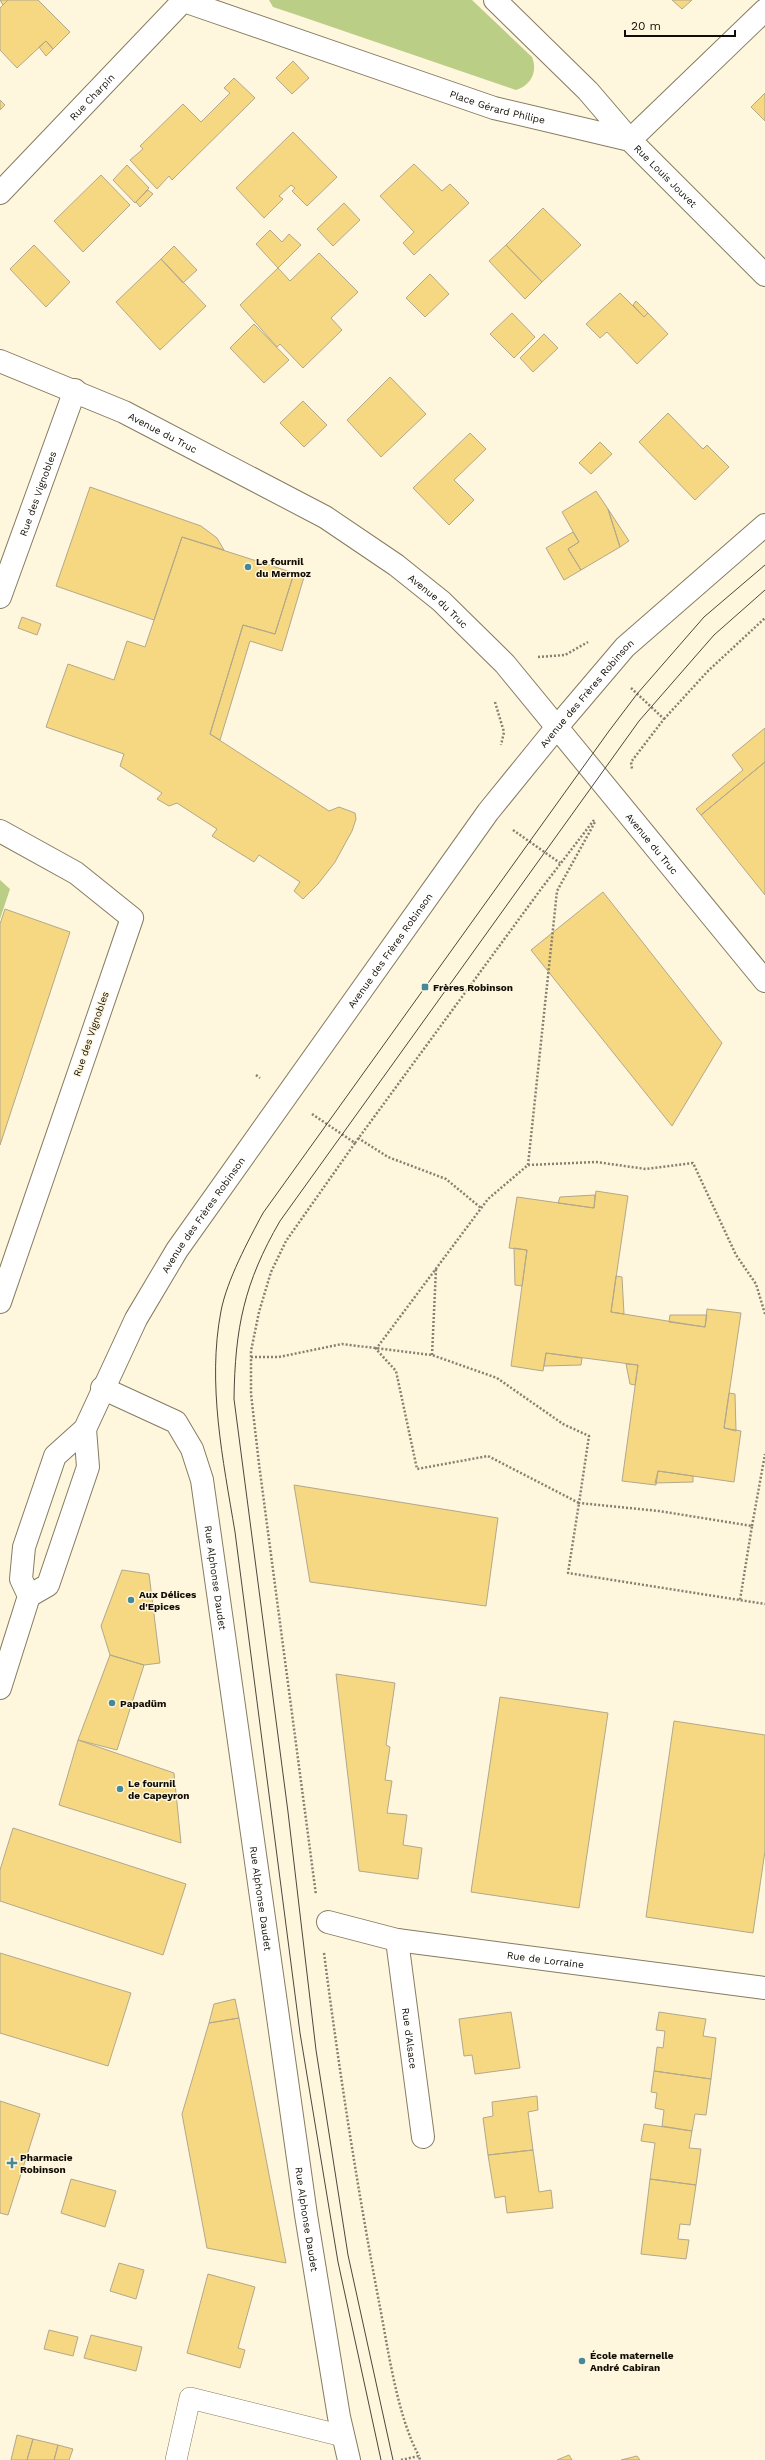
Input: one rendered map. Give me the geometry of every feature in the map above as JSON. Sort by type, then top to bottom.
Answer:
[{"type":"street","name":"Place Gérard Philipe","points":[[184,0],[494,108],[630,140]]},
{"type":"street","name":"Rue Charpin","points":[[0,193],[184,0]]},
{"type":"street","points":[[495,0],[588,91],[630,140]]},
{"type":"street","name":"Rue Louis Jouvet","points":[[765,10],[630,140],[765,275]]},
{"type":"street","name":"Avenue du Truc","points":[[0,362],[75,390],[124,412],[325,517],[396,565],[441,601],[505,664],[517,678],[557,727],[608,805],[765,981]]},
{"type":"street","name":"Rue des Vignobles","points":[[0,597],[75,390]]},
{"type":"street","name":"Avenue des Frères Robinson","points":[[85,1428],[88,1467],[48,1585],[29,1596],[22,1579],[24,1547],[55,1456],[85,1428],[102,1388],[136,1319],[177,1250],[488,812],[607,666],[625,647],[765,525]]},
{"type":"street","name":"Rue des Vignobles","points":[[0,831],[76,873],[132,918],[0,1302]]},
{"type":"street","name":"Rue Alphonse Daudet","points":[[102,1388],[176,1422],[192,1449],[202,1480],[306,2216],[343,2436],[349,2460]]},
{"type":"street","points":[[0,1688],[29,1596]]},
{"type":"street","name":"Rue de Lorraine","points":[[328,1922],[397,1940],[765,1988]]},
{"type":"street","name":"Rue d'Alsace","points":[[397,1940],[423,2137]]},
{"type":"lane","points":[[176,2460],[190,2398],[343,2436]]},
{"type":"path","points":[[317,1898],[258,1464],[251,1394],[251,1357],[259,1312],[270,1272],[286,1241],[358,1138],[560,863],[634,776],[630,762],[664,719],[708,671],[765,618]]},
{"type":"path","points":[[501,747],[504,732],[494,703],[540,655],[565,655],[587,641],[607,666],[664,719]]},
{"type":"path","points":[[528,1165],[557,891],[608,805]]},
{"type":"path","points":[[488,812],[560,863]]},
{"type":"path","points":[[256,1075],[355,1143]]},
{"type":"path","points":[[358,1138],[388,1157],[446,1179],[481,1208]]},
{"type":"path","points":[[376,1349],[488,1199],[528,1165],[596,1162],[646,1170],[693,1164],[736,1255],[756,1284],[765,1314]]},
{"type":"path","points":[[432,1355],[436,1268]]},
{"type":"path","points":[[251,1357],[279,1357],[342,1344],[432,1355],[497,1378],[563,1424],[589,1436],[568,1573],[765,1604]]},
{"type":"path","points":[[376,1349],[396,1371],[417,1469],[488,1456],[579,1503],[659,1511],[752,1526]]},
{"type":"path","points":[[740,1600],[765,1454]]},
{"type":"path","points":[[323,1944],[362,2215],[386,2341],[409,2438],[420,2460]]},
{"type":"path","points":[[401,2460],[419,2456]]},
{"type":"green space","points":[[269,0],[472,0],[532,57],[534,63],[534,73],[526,85],[516,90],[273,7]]},
{"type":"green space","points":[[0,880],[10,889],[0,919]]},
{"type":"building","points":[[0,0],[8,0],[3,5]]},
{"type":"building","points":[[8,0],[38,0],[70,32],[53,49],[46,41],[17,68],[0,50],[0,8]]},
{"type":"building","points":[[672,0],[692,0],[682,9]]},
{"type":"building","points":[[46,41],[53,49],[46,56],[39,47]]},
{"type":"building","points":[[293,61],[309,78],[292,94],[276,78]]},
{"type":"building","points":[[234,78],[255,98],[172,180],[169,176],[157,189],[130,160],[143,149],[140,146],[183,104],[201,122],[230,93],[224,88]]},
{"type":"building","points":[[765,93],[765,121],[751,107]]},
{"type":"building","points":[[0,100],[5,105],[0,110]]},
{"type":"building","points":[[293,132],[337,177],[307,206],[292,191],[295,188],[291,185],[279,196],[283,199],[264,218],[236,188]]},
{"type":"building","points":[[414,164],[442,191],[450,184],[469,203],[414,255],[403,243],[414,232],[380,196]]},
{"type":"building","points":[[127,165],[149,188],[135,203],[113,180]]},
{"type":"building","points":[[101,175],[130,205],[83,252],[54,221]]},
{"type":"building","points":[[148,190],[153,194],[140,207],[136,202]]},
{"type":"building","points":[[344,203],[360,220],[333,246],[317,229]]},
{"type":"building","points":[[543,208],[581,245],[542,282],[506,245]]},
{"type":"building","points":[[270,230],[282,242],[289,234],[301,245],[278,268],[256,244]]},
{"type":"building","points":[[34,245],[70,282],[46,307],[10,269]]},
{"type":"building","points":[[506,245],[542,282],[525,299],[489,261]]},
{"type":"building","points":[[174,246],[197,270],[183,283],[161,259]]},
{"type":"building","points":[[319,253],[358,292],[331,318],[342,330],[303,368],[280,344],[277,347],[240,305],[278,268],[290,281]]},
{"type":"building","points":[[161,259],[206,306],[160,350],[116,302]]},
{"type":"building","points":[[430,274],[449,294],[425,317],[406,298]]},
{"type":"building","points":[[620,293],[644,317],[648,313],[668,334],[637,364],[607,332],[600,338],[586,324]]},
{"type":"building","points":[[636,301],[648,313],[644,317],[633,305]]},
{"type":"building","points":[[512,313],[535,337],[514,358],[490,334]]},
{"type":"building","points":[[254,324],[289,360],[264,383],[230,348]]},
{"type":"building","points":[[544,334],[558,348],[533,372],[520,358]]},
{"type":"building","points":[[390,377],[426,414],[381,457],[347,420]]},
{"type":"building","points":[[303,401],[327,425],[304,447],[280,423]]},
{"type":"building","points":[[668,413],[703,449],[707,445],[729,467],[695,500],[639,442]]},
{"type":"building","points":[[470,433],[486,449],[454,480],[474,500],[449,525],[413,488]]},
{"type":"building","points":[[600,442],[612,454],[591,474],[579,463]]},
{"type":"building","points":[[90,487],[201,526],[217,538],[224,550],[182,537],[154,620],[56,586]]},
{"type":"building","points":[[596,491],[608,509],[620,547],[581,570],[568,549],[579,542],[562,512]]},
{"type":"building","points":[[608,509],[629,541],[620,547]]},
{"type":"building","points":[[573,532],[579,542],[568,549],[581,570],[564,580],[546,548]]},
{"type":"building","points":[[182,537],[294,573],[275,634],[243,625],[210,734],[329,811],[339,807],[355,813],[356,819],[352,831],[335,862],[318,884],[303,899],[294,891],[300,882],[259,855],[254,862],[212,836],[217,829],[177,803],[169,806],[157,799],[162,793],[120,766],[124,754],[46,727],[68,664],[114,680],[127,641],[145,647]]},
{"type":"building","points":[[294,573],[304,577],[282,651],[250,641],[220,740],[210,734],[243,625],[275,634]]},
{"type":"building","points":[[22,617],[41,624],[37,635],[18,628]]},
{"type":"building","points":[[765,728],[765,762],[701,815],[696,809],[743,770],[732,755]]},
{"type":"building","points":[[765,762],[765,895],[701,815]]},
{"type":"building","points":[[603,892],[722,1043],[672,1126],[531,950]]},
{"type":"building","points":[[5,909],[70,932],[0,1145],[0,924]]},
{"type":"building","points":[[596,1191],[628,1196],[611,1312],[705,1327],[707,1309],[741,1313],[724,1428],[741,1431],[734,1482],[658,1471],[656,1485],[622,1481],[638,1365],[546,1353],[543,1371],[511,1366],[527,1250],[509,1248],[517,1197],[594,1208]]},
{"type":"building","points":[[595,1195],[594,1208],[558,1203],[560,1197]]},
{"type":"building","points":[[514,1248],[527,1250],[522,1286],[515,1285]]},
{"type":"building","points":[[616,1276],[622,1277],[624,1314],[611,1312]]},
{"type":"building","points":[[670,1315],[707,1315],[705,1327],[669,1322]]},
{"type":"building","points":[[546,1353],[582,1358],[581,1365],[544,1366]]},
{"type":"building","points":[[626,1364],[638,1365],[635,1385],[630,1384]]},
{"type":"building","points":[[729,1393],[735,1394],[736,1431],[724,1428]]},
{"type":"building","points":[[658,1471],[693,1476],[693,1482],[655,1483]]},
{"type":"building","points":[[294,1485],[498,1518],[486,1606],[310,1582]]},
{"type":"building","name":"Aux Délices d'Epices","points":[[122,1570],[149,1574],[160,1663],[144,1665],[110,1655],[101,1626]]},
{"type":"building","name":"Papadüm","points":[[110,1655],[144,1665],[117,1750],[78,1740]]},
{"type":"building","points":[[336,1674],[395,1683],[386,1745],[390,1747],[385,1780],[392,1781],[387,1813],[407,1815],[403,1845],[422,1848],[418,1879],[359,1871]]},
{"type":"building","points":[[500,1697],[608,1713],[579,1908],[471,1892]]},
{"type":"building","points":[[674,1721],[765,1735],[765,1851],[753,1933],[646,1917]]},
{"type":"building","name":"Le fournil de Capeyron","points":[[78,1740],[174,1773],[181,1843],[59,1805]]},
{"type":"building","points":[[13,1828],[186,1884],[163,1955],[0,1901],[0,1870]]},
{"type":"building","points":[[0,1953],[131,1993],[108,2066],[0,2033]]},
{"type":"building","points":[[235,1999],[239,2018],[209,2023],[214,2004]]},
{"type":"building","points":[[511,2012],[520,2068],[475,2074],[472,2055],[464,2056],[459,2019]]},
{"type":"building","points":[[659,2012],[706,2019],[703,2036],[716,2038],[711,2079],[654,2071],[657,2047],[663,2048],[665,2031],[656,2030]]},
{"type":"building","points":[[239,2018],[286,2263],[207,2248],[182,2114],[209,2023]]},
{"type":"building","points":[[654,2071],[711,2079],[706,2115],[695,2114],[692,2131],[662,2126],[664,2110],[655,2108],[657,2093],[651,2092]]},
{"type":"building","points":[[537,2096],[538,2110],[528,2112],[533,2150],[488,2155],[483,2118],[493,2116],[492,2102]]},
{"type":"building","name":"Pharmacie Robinson","points":[[0,2101],[40,2114],[8,2215],[0,2213]]},
{"type":"building","points":[[644,2124],[692,2131],[689,2148],[701,2149],[696,2185],[650,2179],[655,2143],[641,2141]]},
{"type":"building","points":[[533,2150],[539,2192],[551,2190],[553,2208],[507,2213],[505,2196],[495,2198],[488,2155]]},
{"type":"building","points":[[71,2179],[116,2191],[105,2227],[61,2213]]},
{"type":"building","points":[[650,2179],[696,2185],[690,2225],[680,2224],[678,2239],[689,2240],[686,2259],[641,2254]]},
{"type":"building","points":[[119,2263],[144,2270],[136,2299],[110,2291]]},
{"type":"building","points":[[208,2274],[255,2287],[238,2348],[245,2350],[240,2368],[187,2353]]},
{"type":"building","points":[[49,2330],[78,2337],[73,2356],[44,2349]]},
{"type":"building","points":[[91,2335],[142,2347],[136,2371],[84,2358]]},
{"type":"building","points":[[17,2435],[33,2439],[27,2460],[11,2460]]},
{"type":"building","points":[[33,2439],[58,2445],[54,2460],[27,2460]]},
{"type":"building","points":[[58,2445],[73,2449],[69,2460],[54,2460]]},
{"type":"building","points":[[569,2455],[572,2460],[557,2460]]},
{"type":"building","points":[[637,2456],[640,2460],[621,2460]]},
{"type":"tram line","points":[[381,2460],[338,2262],[300,2033],[235,1532],[218,1422],[216,1366],[217,1339],[221,1311],[233,1274],[263,1213],[609,731],[637,694],[704,617],[765,565]]},
{"type":"tram line","points":[[393,2460],[348,2255],[316,2050],[288,1812],[234,1399],[237,1350],[244,1307],[258,1265],[280,1221],[639,721],[714,635],[765,590]]},
{"type":"place","name":"Le fournil du Mermoz","points":[[248,567]]},
{"type":"place","name":"Frères Robinson","points":[[425,987]]},
{"type":"place","name":"Aux Délices d'Epices","points":[[131,1600]]},
{"type":"place","name":"Papadüm","points":[[112,1703]]},
{"type":"place","name":"Le fournil de Capeyron","points":[[120,1789]]},
{"type":"place","name":"Pharmacie Robinson","points":[[12,2163]]},
{"type":"place","name":"École maternelle André Cabiran","points":[[582,2361]]}]
